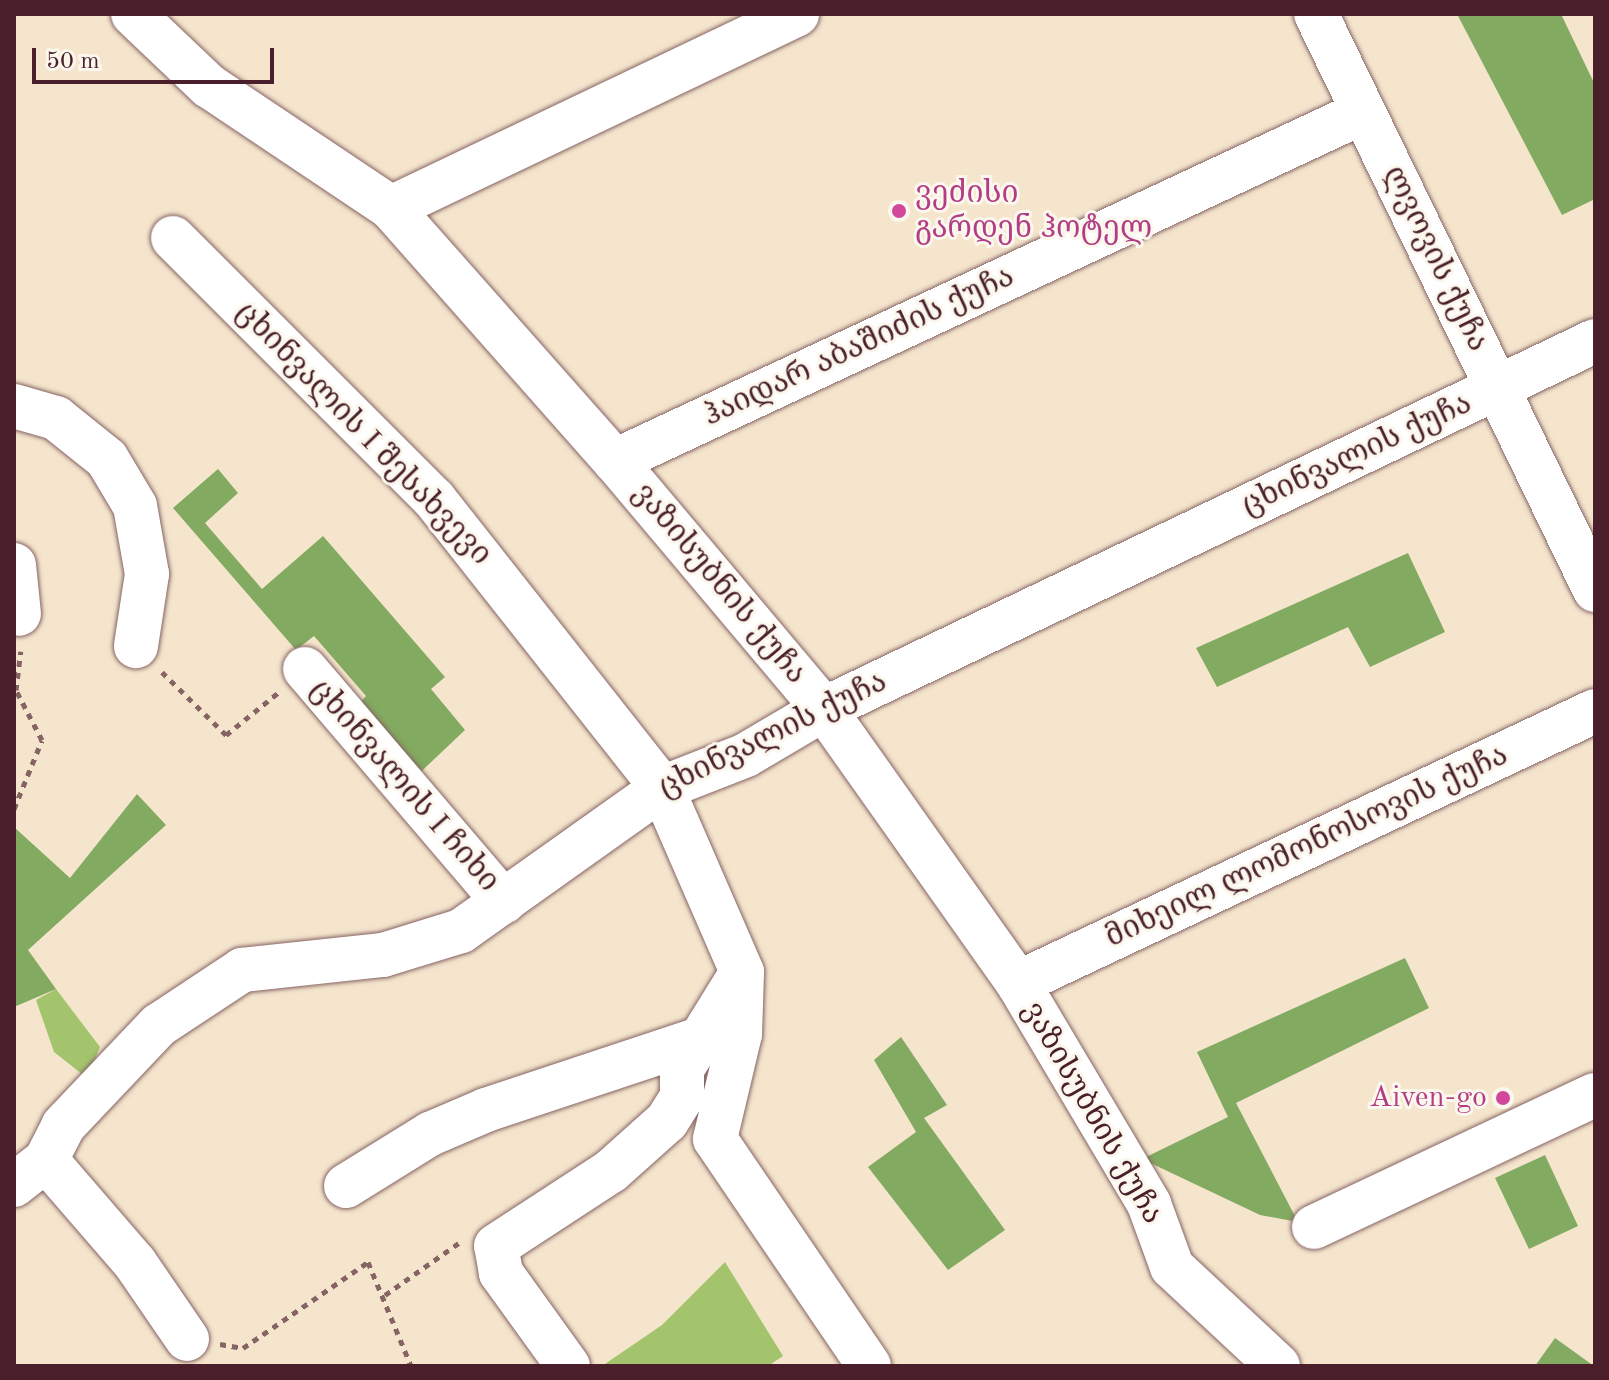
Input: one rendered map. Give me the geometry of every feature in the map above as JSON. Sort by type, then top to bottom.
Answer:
[{"type":"street","name":"ვაზისუბნის ქუჩა","points":[[133,14],[209,86],[391,208],[615,461],[824,709],[1018,983],[1149,1204],[1172,1267],[1278,1366]]},
{"type":"street","points":[[391,208],[797,14]]},
{"type":"street","name":"ლვოვის ქუჩა","points":[[1316,14],[1595,590]]},
{"type":"street","name":"ჰაიდარ აბაშიძის ქუჩა","points":[[615,461],[1363,112]]},
{"type":"street","name":"ცხინვალის I შესახვევი","points":[[173,238],[434,499],[662,788],[742,972]]},
{"type":"street","name":"ცხინვალის ქუჩა","points":[[30,1172],[63,1126],[159,1025],[242,970],[383,955],[461,931],[504,902],[558,855],[662,788],[746,755],[824,709],[1595,341]]},
{"type":"street","points":[[14,406],[56,418],[107,459],[135,506],[147,574],[136,646]]},
{"type":"street","points":[[14,565],[19,614]]},
{"type":"street","name":"ცხინვალის I ჩიხი","points":[[305,669],[504,902]]},
{"type":"street","name":"მიხეილ ლომონოსოვის ქუჩა","points":[[1018,983],[1595,711]]},
{"type":"street","points":[[568,1366],[501,1273],[496,1246],[611,1171],[667,1121],[700,1039],[742,972]]},
{"type":"street","points":[[742,972],[740,1034],[715,1139],[869,1366]]},
{"type":"street","points":[[346,1186],[472,1116],[700,1039]]},
{"type":"street","points":[[1314,1227],[1595,1095]]},
{"type":"street","points":[[30,1172],[135,1263],[187,1339]]},
{"type":"path","points":[[14,809],[42,740],[16,690],[19,614]]},
{"type":"path","points":[[136,646],[226,735],[305,669]]},
{"type":"path","points":[[384,1295],[451,1241],[496,1246]]},
{"type":"path","points":[[187,1339],[243,1348],[368,1262],[411,1366]]},
{"type":"green space","points":[[1457,14],[1561,14],[1595,85],[1595,199],[1562,215]]},
{"type":"green space","points":[[218,469],[238,493],[205,523],[262,589],[323,536],[445,677],[431,689],[465,730],[409,783],[348,715],[366,696],[314,636],[296,650],[173,508]]},
{"type":"green space","points":[[1408,553],[1445,632],[1370,667],[1348,627],[1217,687],[1196,648]]},
{"type":"green space","points":[[137,794],[166,825],[28,950],[56,989],[14,1007],[14,827],[70,878]]},
{"type":"green space","points":[[1405,958],[1429,1008],[1236,1103],[1298,1222],[1260,1215],[1142,1159],[1228,1117],[1197,1052]]},
{"type":"green space","points":[[56,989],[100,1047],[87,1078],[54,1052],[36,1000]]},
{"type":"green space","points":[[901,1037],[947,1105],[924,1118],[1005,1230],[948,1270],[868,1167],[916,1132],[874,1060]]},
{"type":"green space","points":[[1545,1155],[1578,1226],[1529,1249],[1495,1178]]},
{"type":"green space","points":[[725,1262],[783,1356],[768,1366],[602,1366],[662,1325]]},
{"type":"green space","points":[[1555,1338],[1594,1366],[1535,1366]]},
{"type":"place","name":"ვეძისი გარდენ ჰოტელ","points":[[899,211]]},
{"type":"place","name":"Aiven-go","points":[[1503,1098]]}]
